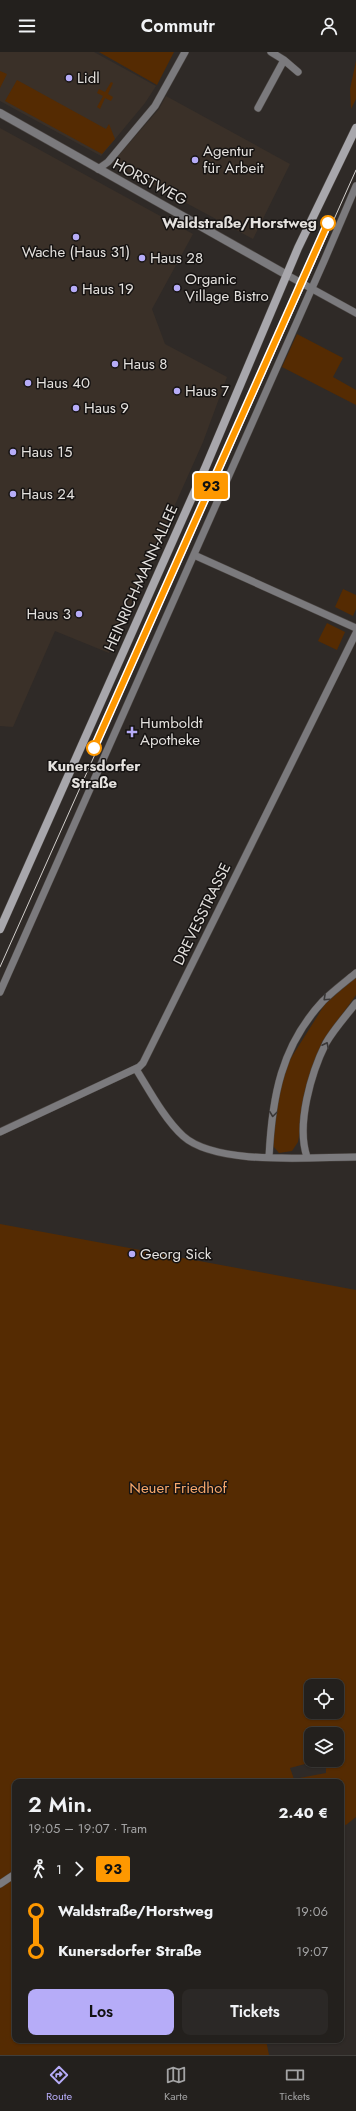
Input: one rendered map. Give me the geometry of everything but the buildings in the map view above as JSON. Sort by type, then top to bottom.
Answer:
[{"type":"main road","name":"HEINRICH-MANN-ALLEE","points":[[0,929],[206,466],[287,275],[356,128]]},
{"type":"street","points":[[98,169],[108,162],[155,106],[185,52]]},
{"type":"street","points":[[271,52],[284,60],[298,72]]},
{"type":"street","points":[[258,108],[284,60]]},
{"type":"street","name":"HORSTWEG","points":[[0,113],[98,169],[186,216],[287,275]]},
{"type":"street","points":[[0,992],[312,289],[356,186]]},
{"type":"street","points":[[287,275],[356,313]]},
{"type":"street","points":[[194,555],[356,628]]},
{"type":"street","name":"DREVESSTRASSE","points":[[0,1132],[136,1069],[143,1063],[356,633]]},
{"type":"street","points":[[269,1157],[275,1100],[282,1066],[289,1049],[300,1030],[320,1004],[356,973]]},
{"type":"street","points":[[307,1157],[303,1146],[305,1115],[314,1071],[327,1042],[356,1003]]},
{"type":"street","points":[[136,1069],[175,1128],[188,1140],[202,1148],[217,1152],[269,1157],[356,1157]]},
{"type":"street","points":[[0,1884],[12,1876]]},
{"type":"shaded area","points":[[0,52],[94,52],[156,86],[145,103],[101,156],[0,101]]},
{"type":"shaded area","points":[[166,96],[290,164],[253,239],[112,163],[159,109]]},
{"type":"shaded area","points":[[0,128],[193,234],[152,309],[165,344],[227,377],[203,442],[109,653],[55,631],[13,727],[0,726]]},
{"type":"green space","points":[[99,52],[174,52],[157,85]]},
{"type":"green space","points":[[356,61],[356,99],[351,109],[350,89]]},
{"type":"green space","points":[[0,71],[7,74],[0,88]]},
{"type":"green space","points":[[17,80],[106,129],[109,124],[115,139],[102,154],[5,101]]},
{"type":"green space","points":[[111,82],[113,83],[108,94],[113,97],[111,101],[105,98],[100,109],[97,107],[103,96],[97,93],[99,89],[105,92]]},
{"type":"green space","points":[[297,334],[343,358],[333,377],[356,390],[356,405],[282,367]]},
{"type":"green space","points":[[343,589],[356,595],[356,609],[353,616],[335,607]]},
{"type":"green space","points":[[327,623],[345,632],[337,650],[318,641]]},
{"type":"green space","points":[[356,977],[356,995],[322,1042],[313,1068],[304,1104],[298,1142],[292,1151],[279,1153],[273,1146],[277,1101],[286,1066],[325,1004]]},
{"type":"green space","name":"Neuer Friedhof","points":[[0,1224],[356,1290],[356,1817],[346,1825],[344,1824],[344,1779],[294,1779],[12,1779],[12,2043],[267,2043],[269,2055],[0,2055]]},
{"type":"tram line","points":[[0,967],[356,170]]},
{"type":"tram line","name":"93","points":[[94,748],[328,223]]},
{"type":"place","name":"Lidl","points":[[69,78]]},
{"type":"place","name":"Agentur für Arbeit","points":[[195,160]]},
{"type":"place","name":"Waldstraße/Horstweg","points":[[328,223]]},
{"type":"place","name":"Wache (Haus 31)","points":[[76,237]]},
{"type":"place","name":"Haus 28","points":[[142,258]]},
{"type":"place","name":"Organic Village Bistro","points":[[177,288]]},
{"type":"place","name":"Haus 19","points":[[74,289]]},
{"type":"place","name":"Haus 8","points":[[115,364]]},
{"type":"place","name":"Haus 40","points":[[28,383]]},
{"type":"place","name":"Haus 7","points":[[177,391]]},
{"type":"place","name":"Haus 9","points":[[76,408]]},
{"type":"place","name":"Haus 15","points":[[13,452]]},
{"type":"place","name":"Haus 24","points":[[13,494]]},
{"type":"place","name":"Haus 3","points":[[79,614]]},
{"type":"place","name":"Humboldt Apotheke","points":[[132,732]]},
{"type":"place","name":"Kunersdorfer Straße","points":[[94,748]]},
{"type":"place","name":"Georg Sick","points":[[132,1254]]}]
